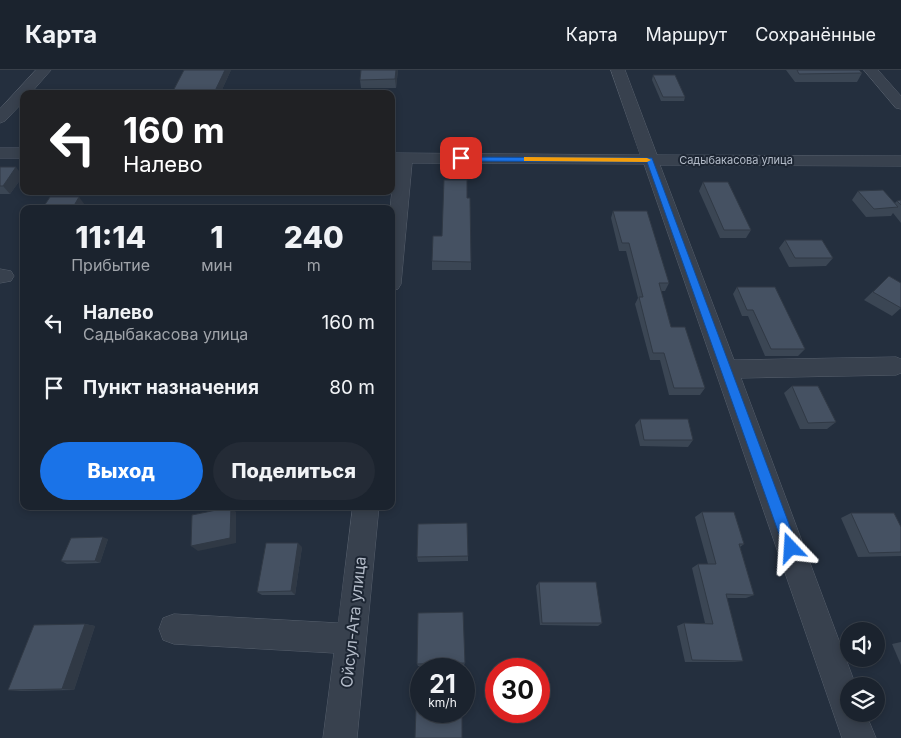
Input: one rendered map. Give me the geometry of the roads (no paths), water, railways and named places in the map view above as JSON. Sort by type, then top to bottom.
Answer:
[{"type":"street","points":[[26,90],[44,70]]},
{"type":"street","points":[[618,70],[840,685]]},
{"type":"street","points":[[871,70],[901,104]]},
{"type":"street","points":[[0,118],[20,96]]},
{"type":"street","points":[[0,153],[20,153]]},
{"type":"street","points":[[395,218],[398,158]]},
{"type":"street","name":"Садыбакасова улица","points":[[398,158],[901,161]]},
{"type":"street","points":[[726,369],[896,366]]},
{"type":"street","name":"Ойсул-Ата улица","points":[[340,738],[366,510]]},
{"type":"street","points":[[174,629],[351,639]]},
{"type":"street","points":[[853,722],[859,738]]}]
